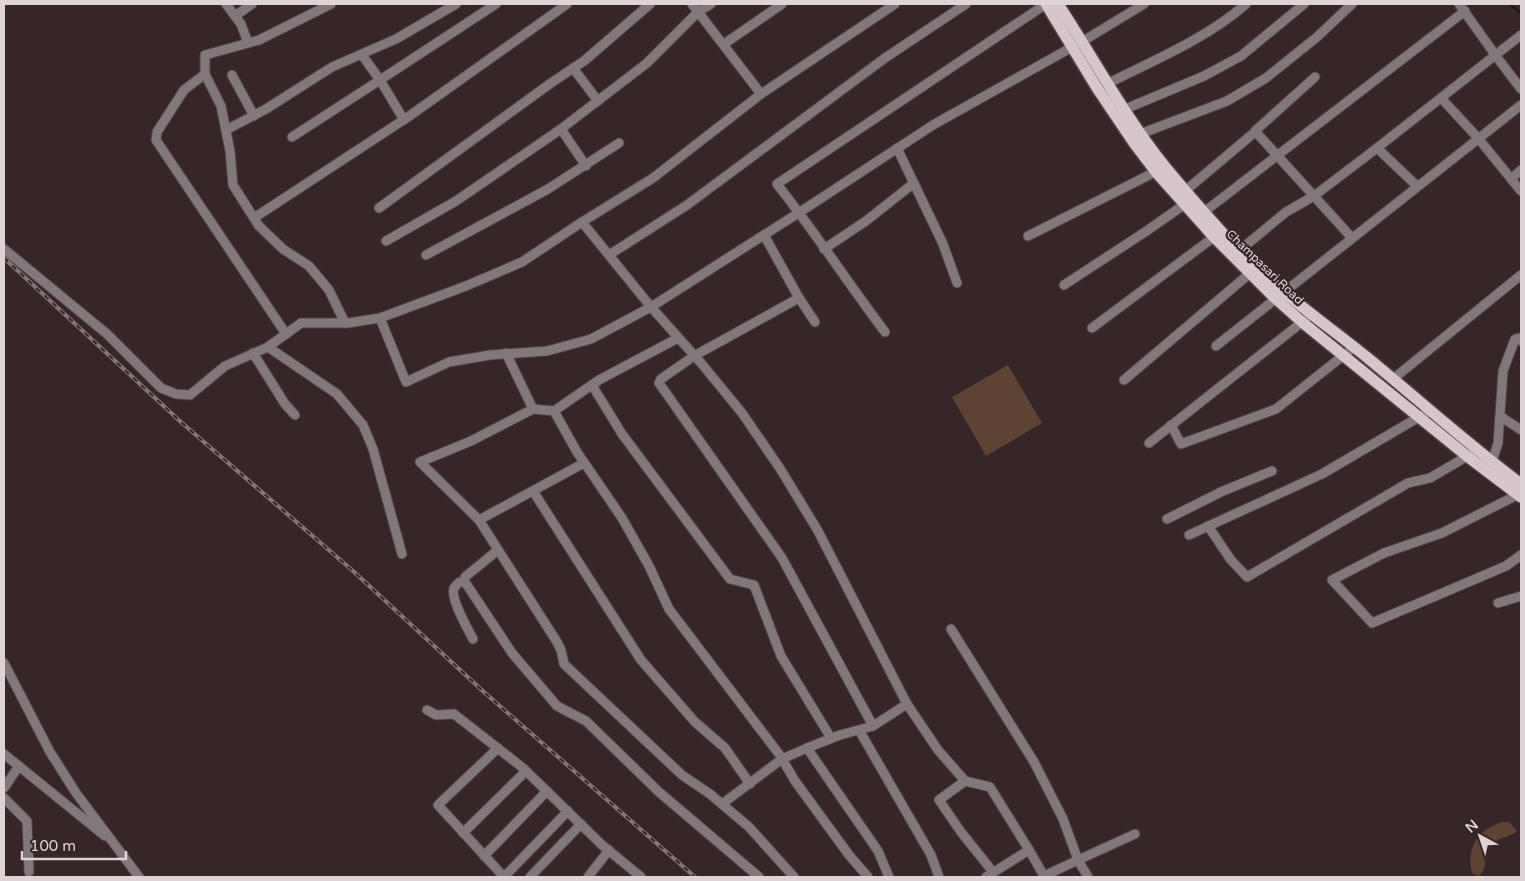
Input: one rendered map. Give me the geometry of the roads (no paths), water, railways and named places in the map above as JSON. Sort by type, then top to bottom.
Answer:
[{"type":"main road","name":"Champasari Road","points":[[1046,4],[1107,84],[1140,134],[1160,169]]},
{"type":"main road","name":"Champasari Road","points":[[1058,4],[1116,116],[1218,234],[1279,295],[1302,322],[1466,456],[1520,492]]},
{"type":"main road","name":"Champasari Road","points":[[1187,198],[1204,212],[1218,234],[1240,250],[1253,270]]},
{"type":"main road","name":"Champasari Road","points":[[1279,295],[1312,314],[1354,347],[1492,462],[1520,492]]},
{"type":"street","points":[[226,4],[241,24],[248,43]]},
{"type":"street","points":[[235,16],[252,4]]},
{"type":"street","points":[[331,4],[259,40],[205,55],[205,74],[221,106],[230,150],[233,185],[259,226],[283,249],[309,266],[329,290],[345,323]]},
{"type":"street","points":[[226,130],[254,116],[332,67],[396,39],[456,4]]},
{"type":"street","points":[[292,136],[496,4]]},
{"type":"street","points":[[254,218],[404,120],[567,4]]},
{"type":"street","points":[[379,208],[584,61],[650,4]]},
{"type":"street","points":[[692,4],[761,94]]},
{"type":"street","points":[[386,241],[456,201],[561,130],[647,63],[698,12],[711,4]]},
{"type":"street","points":[[724,44],[782,4]]},
{"type":"street","points":[[4,249],[108,334],[161,388],[176,394],[190,395],[225,366],[268,346],[301,324],[345,323],[380,318],[466,286],[522,262],[653,178],[761,94],[895,4]]},
{"type":"street","points":[[609,256],[686,204],[884,58],[966,4]]},
{"type":"street","points":[[885,332],[824,249],[800,212],[777,184],[1046,4]]},
{"type":"street","points":[[380,318],[406,382],[449,362],[506,353],[547,351],[591,339],[651,307],[933,125],[1078,44],[1144,4]]},
{"type":"street","points":[[1107,84],[1213,29],[1246,4]]},
{"type":"street","points":[[1123,110],[1204,76],[1241,56],[1304,4]]},
{"type":"street","points":[[1140,134],[1227,101],[1266,78],[1317,37],[1352,4]]},
{"type":"street","points":[[1204,212],[1277,156],[1462,7],[1521,89]]},
{"type":"street","points":[[1240,250],[1286,212],[1314,196],[1378,148],[1496,56],[1521,34]]},
{"type":"street","points":[[362,55],[380,80],[404,120]]},
{"type":"street","points":[[573,68],[598,101]]},
{"type":"street","points":[[205,74],[184,90],[157,132],[156,140],[286,334]]},
{"type":"street","points":[[232,75],[254,116]]},
{"type":"street","points":[[1064,285],[1145,232],[1187,198],[1256,129],[1315,77]]},
{"type":"street","points":[[1442,98],[1478,138],[1521,191]]},
{"type":"street","points":[[1216,346],[1521,105]]},
{"type":"street","points":[[561,130],[586,166]]},
{"type":"street","points":[[1255,132],[1352,238]]},
{"type":"street","points":[[426,255],[548,189],[619,143]]},
{"type":"street","points":[[897,148],[943,244],[957,283]]},
{"type":"street","points":[[1378,148],[1417,186]]},
{"type":"street","points":[[1028,236],[1160,169]]},
{"type":"street","points":[[1511,179],[1521,170]]},
{"type":"street","points":[[824,249],[866,221],[914,183]]},
{"type":"street","points":[[582,222],[651,307],[742,413],[781,470],[818,531],[907,704],[938,750],[965,781],[990,787],[1044,877],[1135,834]]},
{"type":"street","points":[[1092,328],[1218,234]]},
{"type":"street","points":[[764,235],[799,298],[815,322]]},
{"type":"street","points":[[1124,380],[1253,270]]},
{"type":"street","points":[[1393,379],[1521,275]]},
{"type":"street","points":[[799,298],[694,356],[661,378],[659,383],[782,558],[873,726]]},
{"type":"street","points":[[1149,443],[1312,314]]},
{"type":"street","points":[[678,338],[592,384],[554,411],[533,409],[471,440],[420,462],[480,520],[557,642],[564,664],[682,775],[710,794],[749,827],[794,877]]},
{"type":"street","points":[[1492,462],[1498,445],[1502,371],[1515,339],[1519,338],[1521,341]]},
{"type":"street","points":[[268,346],[337,394],[363,425],[373,449],[402,554]]},
{"type":"street","points":[[1171,425],[1181,444],[1276,409],[1354,347]]},
{"type":"street","points":[[506,353],[533,409]]},
{"type":"street","points":[[253,354],[285,404],[295,415]]},
{"type":"street","points":[[592,384],[622,434],[730,579],[754,585],[781,656],[831,738]]},
{"type":"street","points":[[1189,535],[1322,474],[1431,410]]},
{"type":"street","points":[[554,411],[584,463],[622,518],[670,609],[782,759],[795,781],[864,876]]},
{"type":"street","points":[[1500,416],[1521,430]]},
{"type":"street","points":[[1208,526],[1231,560],[1247,577],[1408,483],[1430,478],[1478,450]]},
{"type":"street","points":[[480,520],[584,463]]},
{"type":"street","points":[[1167,519],[1223,491],[1272,471]]},
{"type":"street","points":[[533,490],[641,660],[695,722],[725,748],[750,784]]},
{"type":"street","points":[[1520,492],[1442,533],[1384,553],[1332,580],[1372,623],[1506,566],[1521,555]]},
{"type":"street","points":[[498,550],[465,577],[465,582],[512,654],[557,706],[586,721],[660,792],[759,877]]},
{"type":"street","points":[[465,582],[457,584],[454,588],[454,595],[460,614],[473,639]]},
{"type":"street","points":[[1498,603],[1521,596]]},
{"type":"street","points":[[951,630],[1034,762],[1062,818],[1078,860],[1088,877]]},
{"type":"street","points":[[4,663],[50,752],[76,793],[139,877]]},
{"type":"street","points":[[722,804],[782,759],[831,738],[873,726],[907,704]]},
{"type":"street","points":[[427,710],[436,715],[454,714],[498,748],[526,771],[609,850],[641,877]]},
{"type":"street","points":[[859,730],[931,855],[939,877]]},
{"type":"street","points":[[498,748],[438,805],[504,877],[568,811]]},
{"type":"street","points":[[807,748],[878,851],[889,877]]},
{"type":"street","points":[[4,754],[115,844]]},
{"type":"street","points":[[4,788],[18,766]]},
{"type":"street","points":[[463,833],[526,771]]},
{"type":"street","points":[[965,781],[939,800],[989,875],[1028,850]]},
{"type":"street","points":[[484,856],[547,791]]},
{"type":"street","points":[[4,798],[27,821],[29,872]]},
{"type":"street","points":[[530,877],[581,824]]},
{"type":"street","points":[[588,877],[609,850]]},
{"type":"waterway","points":[[1509,4],[1521,13]]},
{"type":"railway","points":[[4,258],[182,423],[352,570],[485,693],[695,877]]}]
